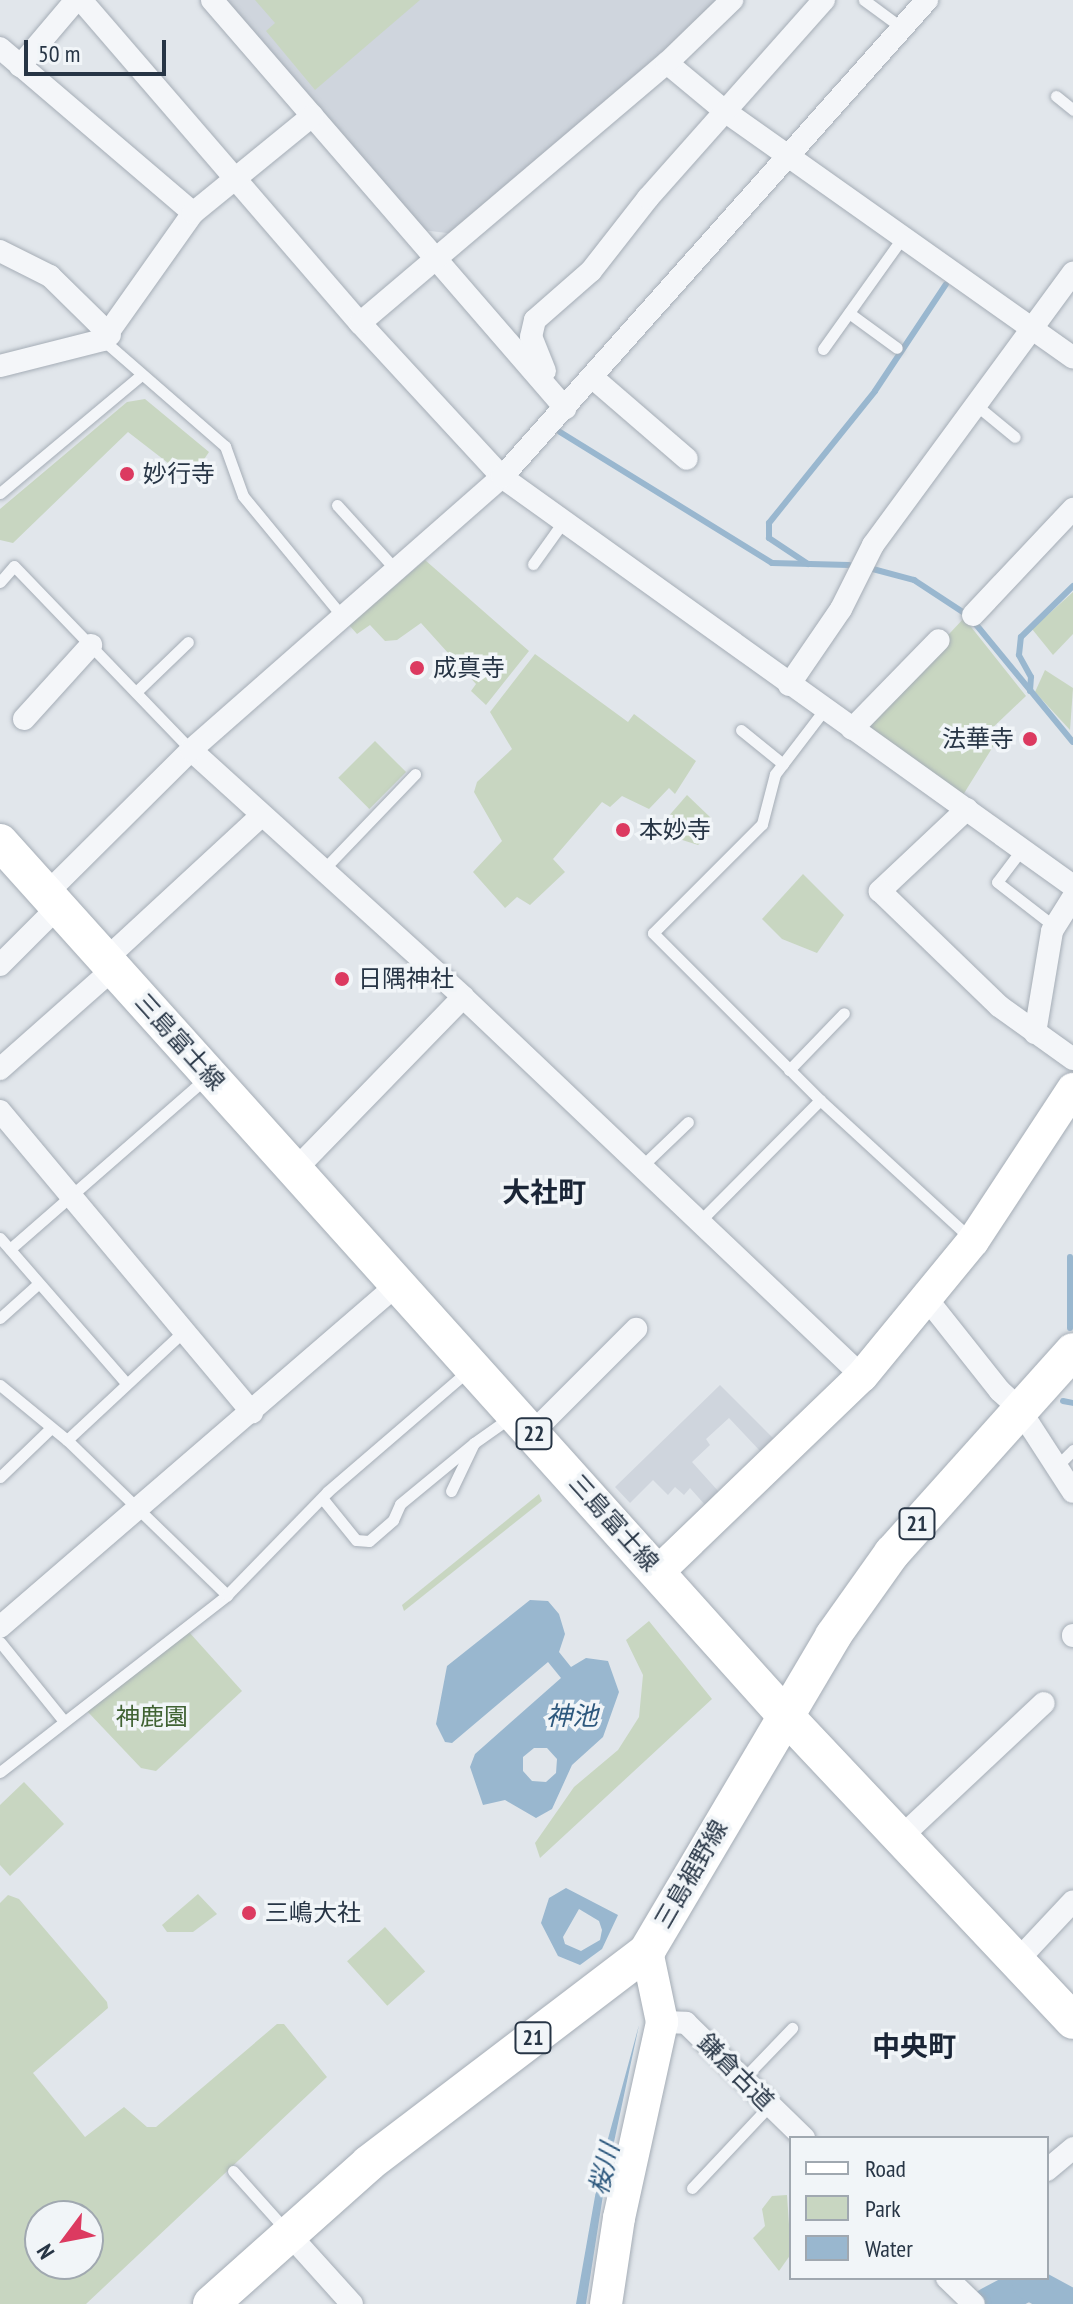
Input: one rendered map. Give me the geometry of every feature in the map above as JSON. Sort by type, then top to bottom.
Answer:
[{"type":"main road","name":"三島富士線","points":[[3,852],[53,900],[783,1713],[1073,2021]]},
{"type":"main road","name":"三島裾野線","points":[[211,2304],[369,2163],[647,1951],[783,1713],[892,1553],[1018,1407],[1073,1351]]},
{"type":"street","points":[[20,66],[78,0],[360,323],[502,477],[1073,886]]},
{"type":"street","points":[[212,0],[565,408]]},
{"type":"street","points":[[360,323],[667,63],[732,0]]},
{"type":"street","points":[[543,379],[545,372],[531,337],[535,320],[591,271],[824,0]]},
{"type":"street","points":[[0,965],[53,900],[191,750],[502,477],[927,0]]},
{"type":"street","points":[[0,48],[193,213]]},
{"type":"street","points":[[667,63],[726,112],[1073,358]]},
{"type":"street","points":[[0,366],[107,338],[193,213],[312,116]]},
{"type":"street","points":[[0,251],[50,276],[107,338]]},
{"type":"street","points":[[789,685],[841,609],[873,545],[1072,275]]},
{"type":"street","points":[[592,377],[687,459]]},
{"type":"street","points":[[973,615],[1073,509]]},
{"type":"street","points":[[852,729],[939,640]]},
{"type":"street","points":[[24,719],[91,645]]},
{"type":"street","points":[[191,750],[463,997],[862,1376]]},
{"type":"street","points":[[967,809],[880,891],[999,1006],[1073,1059]]},
{"type":"street","points":[[0,1069],[261,816]]},
{"type":"street","points":[[1035,1033],[1054,926],[1073,897]]},
{"type":"street","points":[[294,1171],[463,997]]},
{"type":"street","points":[[658,1572],[862,1376],[973,1241],[1073,1089]]},
{"type":"street","points":[[0,1111],[252,1412]]},
{"type":"street","points":[[0,1627],[398,1284]]},
{"type":"street","points":[[927,1299],[1000,1391],[1065,1458],[1073,1492]]},
{"type":"street","points":[[524,1422],[636,1329]]},
{"type":"street","points":[[900,1838],[1044,1703]]},
{"type":"street","points":[[1016,1962],[1073,1901]]},
{"type":"street","points":[[606,2304],[619,2218],[662,2022],[647,1951]]},
{"type":"street","name":"鎌倉古道","points":[[662,2022],[686,2023],[802,2136]]},
{"type":"street","points":[[1049,2168],[1073,2148]]},
{"type":"street","points":[[289,2234],[352,2304]]},
{"type":"street","points":[[949,2280],[972,2302]]},
{"type":"lane","points":[[864,0],[902,28]]},
{"type":"lane","points":[[1056,96],[1073,110]]},
{"type":"lane","points":[[823,349],[903,237]]},
{"type":"lane","points":[[849,313],[897,348]]},
{"type":"lane","points":[[107,338],[141,375],[225,446],[243,496],[342,616]]},
{"type":"lane","points":[[0,493],[141,375]]},
{"type":"lane","points":[[976,405],[1015,437]]},
{"type":"lane","points":[[337,505],[395,569]]},
{"type":"lane","points":[[533,564],[563,522]]},
{"type":"lane","points":[[0,582],[14,566],[191,750]]},
{"type":"lane","points":[[136,692],[188,642]]},
{"type":"lane","points":[[824,710],[771,784],[762,824],[653,933],[820,1100],[973,1241]]},
{"type":"lane","points":[[741,730],[783,764]]},
{"type":"lane","points":[[322,871],[415,774]]},
{"type":"lane","points":[[1022,849],[997,882],[1054,926]]},
{"type":"lane","points":[[789,1070],[844,1013]]},
{"type":"lane","points":[[10,1249],[210,1075]]},
{"type":"lane","points":[[698,1223],[820,1100]]},
{"type":"lane","points":[[641,1168],[688,1122]]},
{"type":"lane","points":[[0,1238],[125,1382]]},
{"type":"lane","points":[[0,1318],[39,1283]]},
{"type":"lane","points":[[67,1440],[125,1382],[184,1331]]},
{"type":"lane","points":[[0,1772],[227,1595],[322,1498],[473,1366]]},
{"type":"lane","points":[[0,1385],[67,1440],[227,1595]]},
{"type":"lane","points":[[322,1498],[356,1540],[369,1541],[393,1520],[400,1504],[474,1443],[524,1422]]},
{"type":"lane","points":[[0,1477],[51,1428]]},
{"type":"lane","points":[[451,1491],[474,1443]]},
{"type":"lane","points":[[0,1642],[63,1720]]},
{"type":"lane","points":[[743,2079],[792,2028]]},
{"type":"lane","points":[[692,2188],[770,2105]]},
{"type":"lane","points":[[233,2171],[289,2234]]},
{"type":"shaded area","points":[[221,0],[721,0],[455,234],[422,230]]},
{"type":"shaded area","points":[[720,1385],[774,1439],[761,1452],[729,1418],[706,1439],[710,1445],[692,1462],[719,1492],[706,1506],[690,1488],[684,1495],[675,1487],[668,1495],[653,1480],[630,1503],[615,1487]]},
{"type":"green space","points":[[255,0],[420,0],[315,90],[266,31],[275,23]]},
{"type":"green space","points":[[145,399],[209,452],[190,480],[128,432],[13,543],[0,540],[0,509],[127,402]]},
{"type":"green space","points":[[425,560],[529,651],[486,705],[471,691],[476,684],[421,623],[397,640],[385,641],[370,625],[357,634],[349,625]]},
{"type":"green space","points":[[1073,592],[1073,634],[1053,655],[1032,629]]},
{"type":"green space","points":[[964,618],[1026,696],[986,734],[994,745],[963,795],[866,728],[868,721]]},
{"type":"green space","points":[[535,654],[628,722],[634,714],[696,761],[675,794],[669,788],[649,809],[622,796],[610,807],[602,802],[553,859],[565,872],[530,905],[517,897],[505,908],[473,872],[502,841],[474,792],[477,782],[512,749],[490,712]]},
{"type":"green space","points":[[1045,670],[1073,688],[1070,730],[1035,692]]},
{"type":"green space","points":[[375,741],[406,772],[369,809],[338,778]]},
{"type":"green space","points":[[687,795],[711,818],[711,834],[698,845],[676,838],[667,818]]},
{"type":"green space","points":[[803,874],[844,915],[817,953],[782,939],[762,919]]},
{"type":"green space","points":[[539,1494],[542,1501],[404,1611],[402,1605]]},
{"type":"green space","points":[[649,1621],[712,1699],[540,1858],[535,1843],[574,1787],[618,1750],[639,1717],[643,1675],[626,1640]]},
{"type":"green space","name":"神鹿園","points":[[189,1632],[242,1691],[156,1771],[141,1768],[87,1711]]},
{"type":"green space","points":[[24,1782],[64,1824],[10,1876],[0,1865],[0,1805]]},
{"type":"green space","points":[[198,1894],[217,1914],[193,1932],[167,1932],[162,1925]]},
{"type":"green space","points":[[8,1895],[19,1899],[107,2002],[108,2008],[33,2073],[85,2137],[124,2107],[147,2127],[156,2127],[277,2024],[284,2024],[327,2077],[86,2304],[0,2304],[0,1903]]},
{"type":"green space","points":[[385,1927],[425,1972],[387,2006],[347,1961]]},
{"type":"green space","points":[[787,2195],[789,2257],[779,2271],[753,2238],[765,2226],[762,2209],[772,2196]]},
{"type":"water","name":"神池","points":[[530,1600],[548,1601],[559,1614],[565,1634],[559,1652],[571,1667],[586,1658],[608,1661],[619,1692],[603,1737],[572,1765],[552,1809],[536,1818],[505,1800],[483,1805],[470,1767],[475,1754],[561,1678],[548,1662],[452,1743],[445,1742],[436,1724],[447,1666]],"holes":[[[534,1748],[547,1748],[557,1759],[556,1773],[546,1782],[532,1781],[523,1771],[523,1757]]]},
{"type":"water","points":[[566,1888],[618,1915],[602,1949],[580,1965],[558,1956],[541,1923],[549,1898]],"holes":[[[579,1909],[599,1921],[602,1930],[600,1940],[581,1951],[565,1944],[563,1937]]]},
{"type":"water","name":"桜川","points":[[639,2025],[604,2189],[586,2304],[576,2304],[600,2168]]},
{"type":"waterway","points":[[808,564],[769,538],[769,523],[875,391],[946,284]]},
{"type":"waterway","points":[[560,432],[772,563],[849,565]]},
{"type":"waterway","points":[[869,568],[914,580],[969,616],[1073,742]]},
{"type":"waterway","points":[[1030,691],[1031,677],[1019,655],[1021,637],[1073,586]]},
{"type":"waterway","points":[[1070,1257],[1070,1328]]},
{"type":"waterway","points":[[1063,1401],[1073,1403]]},
{"type":"waterway","points":[[989,2304],[1029,2283],[1068,2304]]},
{"type":"place","name":"妙行寺","points":[[127,474]]},
{"type":"place","name":"成真寺","points":[[417,668]]},
{"type":"place","name":"法華寺","points":[[1030,739]]},
{"type":"place","name":"本妙寺","points":[[623,830]]},
{"type":"place","name":"日隅神社","points":[[342,979]]},
{"type":"place","name":"三嶋大社","points":[[249,1913]]},
{"type":"district","name":"大社町","points":[[544,1192]]},
{"type":"district","name":"中央町","points":[[914,2046]]}]
